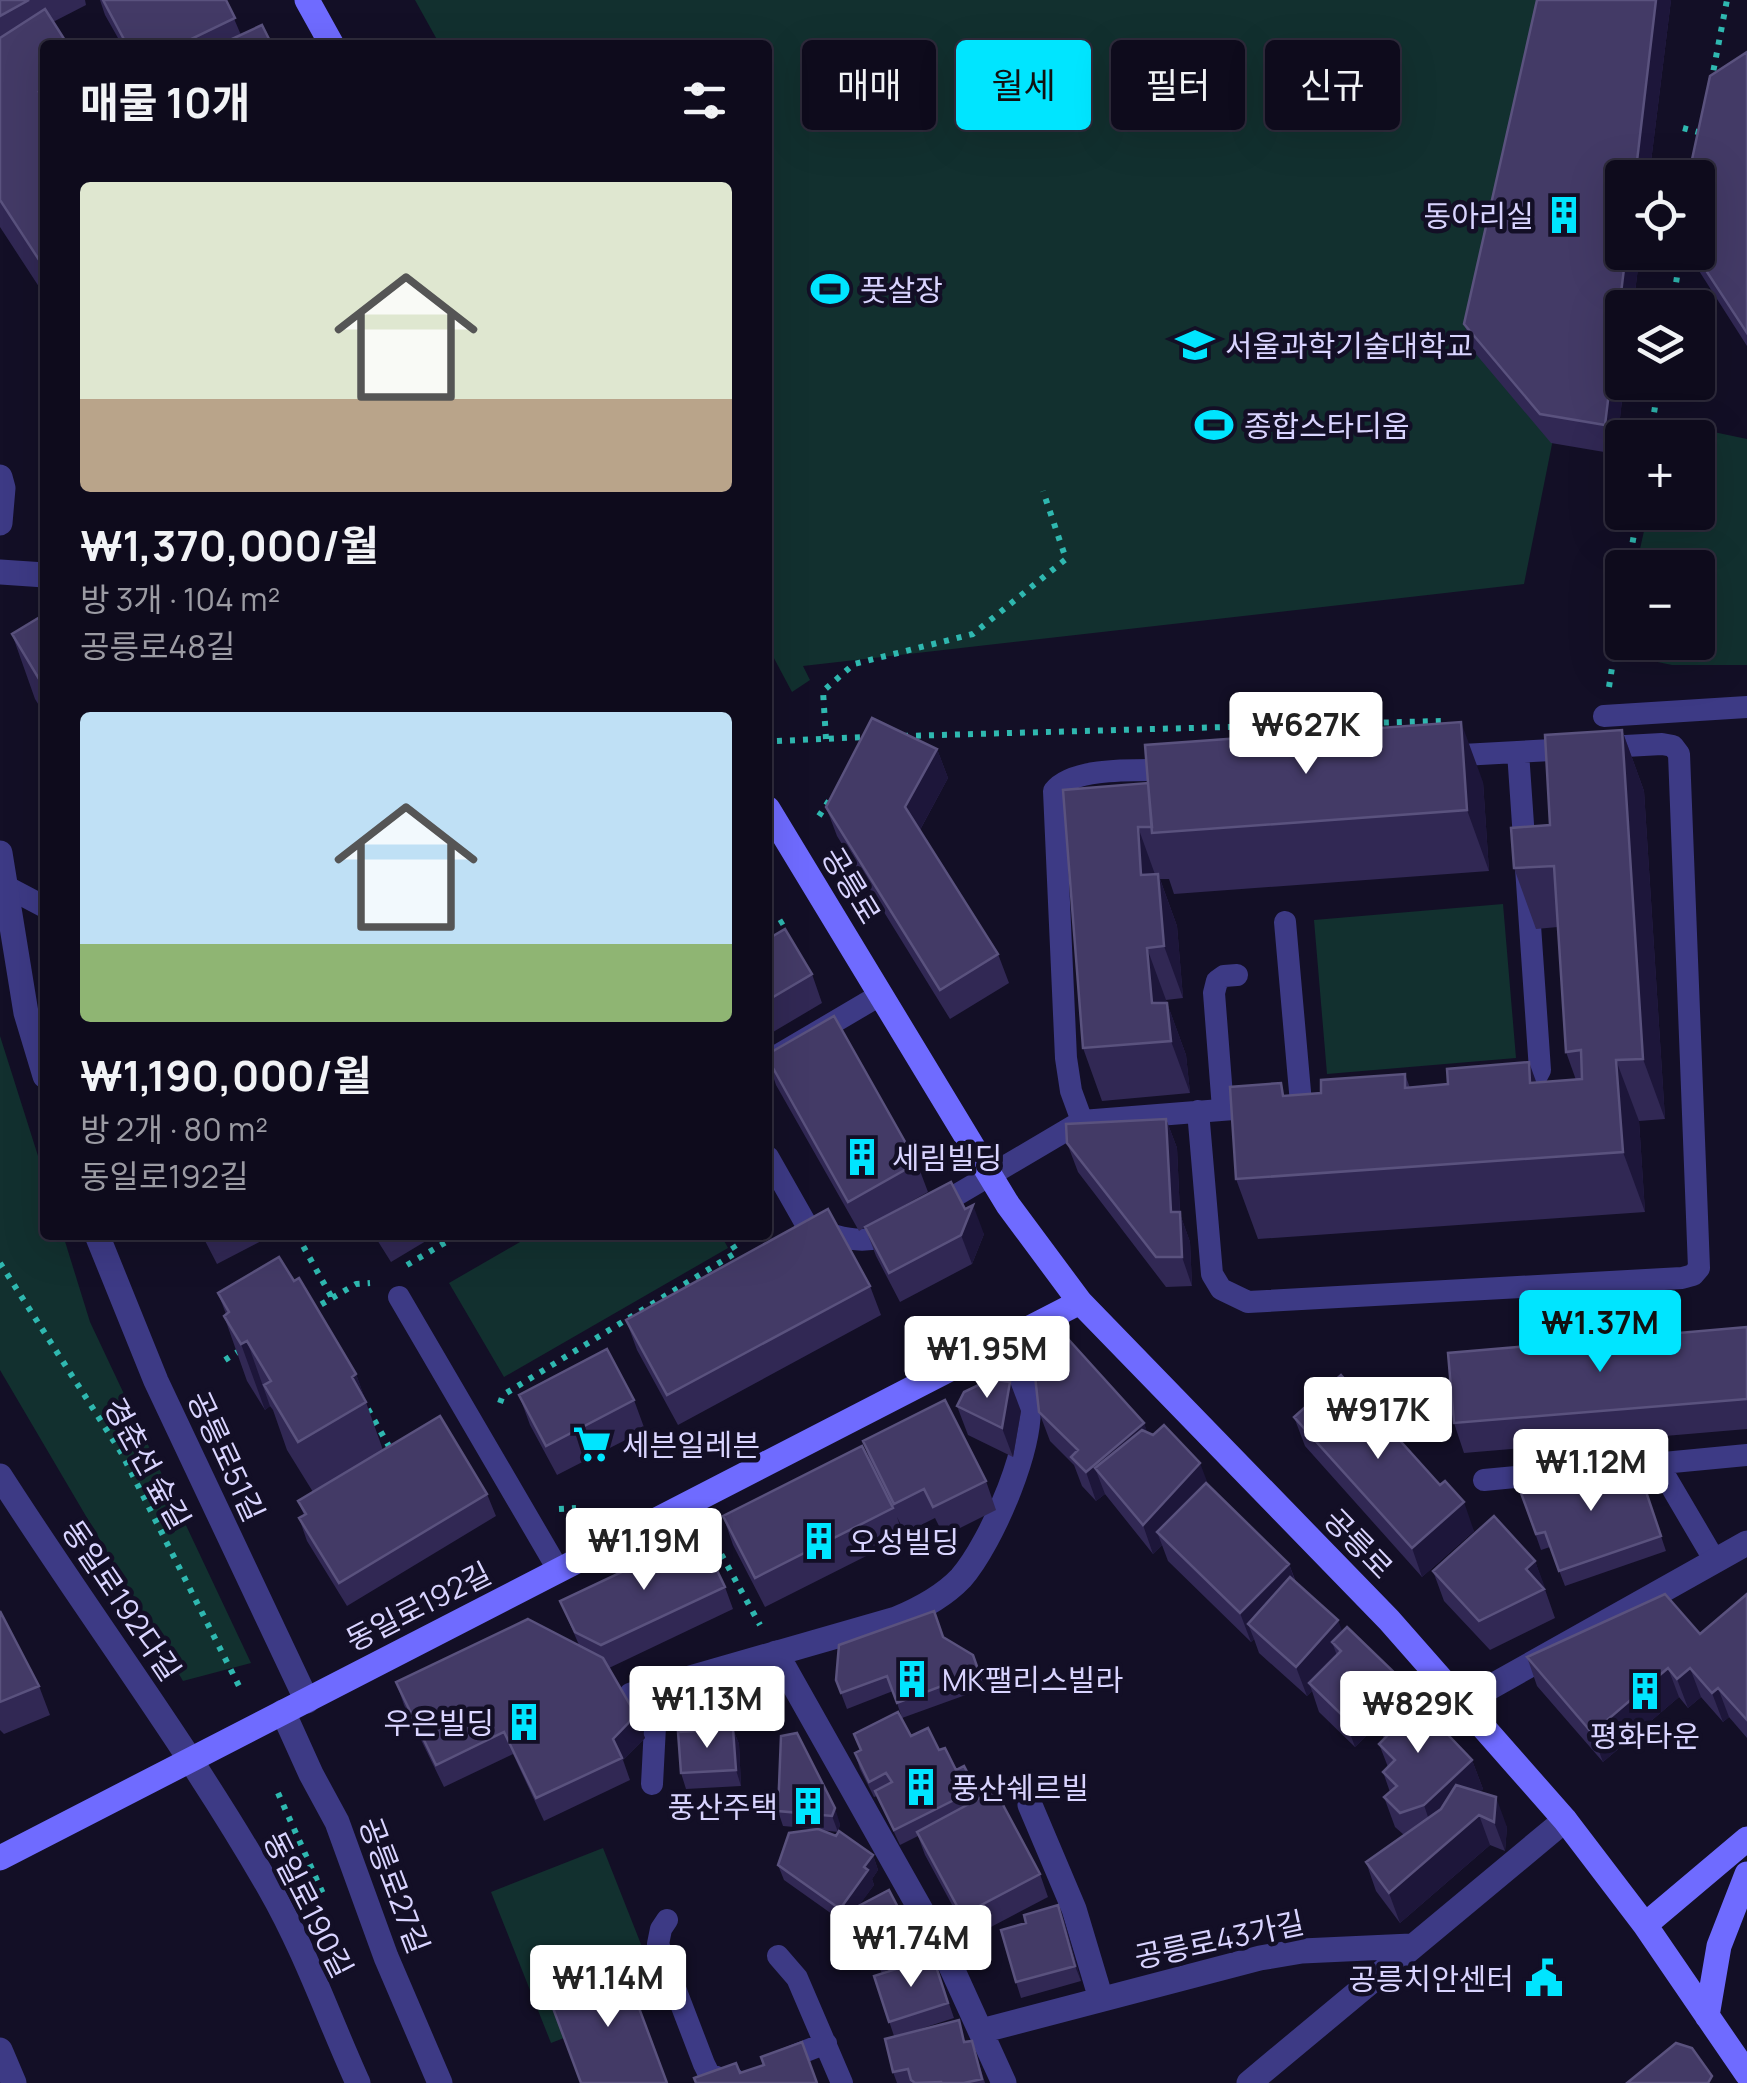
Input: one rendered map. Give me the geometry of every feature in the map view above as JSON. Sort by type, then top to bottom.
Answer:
[{"type":"street","points":[[307,0],[329,40]]},
{"type":"street","points":[[0,477],[0,524]]},
{"type":"street","points":[[0,572],[40,574]]},
{"type":"street","name":"공릉로","points":[[772,816],[990,1176],[1080,1302],[1389,1620],[1565,1820],[1645,1925],[1747,2074]]},
{"type":"street","points":[[0,853],[26,1013],[40,1059]]},
{"type":"street","name":"공릉로51길","points":[[99,1240],[295,1706]]},
{"type":"street","name":"동일로192길","points":[[0,1858],[1080,1302]]},
{"type":"street","points":[[631,1695],[916,1611],[958,1580],[978,1556],[993,1528],[1028,1436],[1027,1393],[1003,1342]]},
{"type":"street","name":"동일로192다길","points":[[0,1476],[74,1593],[191,1760]]},
{"type":"street","points":[[1462,1703],[1747,1543]]},
{"type":"street","points":[[776,1653],[944,1951],[1004,2083]]},
{"type":"street","name":"공릉로27길","points":[[295,1706],[311,1774],[337,1822],[386,1957],[440,2083]]},
{"type":"street","name":"동일로190길","points":[[191,1760],[272,1894],[358,2083]]},
{"type":"street","name":"공릉로43가길","points":[[1030,1805],[1067,1892],[1101,1999]]},
{"type":"street","points":[[1249,2083],[1565,1820]]},
{"type":"street","points":[[1645,1925],[1747,1839]]},
{"type":"street","points":[[1707,2016],[1719,1946],[1747,1876]]},
{"type":"street","name":"공릉로43가길","points":[[982,2030],[1260,1958],[1302,1951],[1411,1946]]},
{"type":"street","points":[[0,2050],[14,2083]]},
{"type":"lane","points":[[1604,716],[1747,707]]},
{"type":"lane","points":[[1198,1111],[1212,1274],[1221,1290],[1248,1302],[1693,1275],[1700,1268],[1679,754],[1673,746],[1662,744],[1420,757]]},
{"type":"lane","points":[[1485,1089],[1533,1083],[1540,1070],[1518,752]]},
{"type":"lane","points":[[1082,1121],[1071,1091],[1066,1058],[1054,791],[1060,783],[1083,774],[1202,768]]},
{"type":"lane","points":[[7,887],[40,904]]},
{"type":"lane","points":[[772,1164],[806,1224],[865,1242],[888,1236],[1082,1121],[1310,1103],[1285,922]]},
{"type":"lane","points":[[1223,1109],[1214,993],[1217,981],[1238,975]]},
{"type":"lane","points":[[772,1060],[880,995]]},
{"type":"lane","points":[[396,1285],[559,1570]]},
{"type":"lane","points":[[1484,1480],[1747,1456]]},
{"type":"lane","points":[[1658,1464],[1715,1560]]},
{"type":"lane","points":[[652,1784],[657,1688]]},
{"type":"lane","points":[[667,1920],[660,1929],[658,1944],[709,2074],[733,2079],[826,2044]]},
{"type":"lane","points":[[778,1956],[796,1978],[842,2083]]},
{"type":"path","points":[[1708,95],[1727,0]]},
{"type":"path","points":[[1698,148],[1704,114]]},
{"type":"path","points":[[1683,128],[1700,133]]},
{"type":"path","points":[[826,739],[823,692],[854,664],[974,634],[1066,559],[1044,491]]},
{"type":"path","points":[[1604,716],[1613,660]]},
{"type":"path","points":[[890,737],[1445,720]]},
{"type":"path","points":[[777,741],[870,737],[860,753]]},
{"type":"path","points":[[819,816],[840,784]]},
{"type":"path","points":[[772,928],[787,919]]},
{"type":"path","points":[[300,1240],[332,1298]]},
{"type":"path","points":[[396,1285],[452,1240]]},
{"type":"path","points":[[502,1410],[503,1394],[737,1252],[729,1240]]},
{"type":"path","name":"경춘선 숲길","points":[[0,1263],[122,1454],[242,1692]]},
{"type":"path","points":[[294,1320],[356,1284],[377,1283]]},
{"type":"path","points":[[311,1310],[320,1326]]},
{"type":"path","points":[[225,1360],[259,1340]]},
{"type":"path","points":[[366,1406],[400,1458]]},
{"type":"path","points":[[553,1504],[568,1511],[576,1508]]},
{"type":"path","points":[[715,1543],[776,1653]]},
{"type":"green space","name":"서울과학기술대학교","points":[[415,0],[1641,0],[1609,160],[1605,160],[1605,180],[1524,584],[803,666],[810,680],[792,692],[772,654],[772,40],[437,40]]},
{"type":"green space","points":[[1715,432],[1747,439],[1747,665],[1672,665],[1648,660],[1715,660],[1715,550],[1640,550],[1644,530],[1715,530]]},
{"type":"green space","points":[[1503,904],[1516,1058],[1327,1074],[1314,920]]},
{"type":"green space","points":[[0,1036],[40,1162],[40,1240],[65,1240],[90,1322],[251,1663],[183,1681],[0,1370]]},
{"type":"green space","points":[[523,1240],[724,1240],[728,1248],[504,1377],[449,1283]]},
{"type":"green space","points":[[603,1848],[663,2000],[551,2043],[491,1892]]},
{"type":"building","points":[[0,0],[29,0],[0,16]]},
{"type":"building","points":[[103,0],[226,0],[235,18],[189,40],[124,40]]},
{"type":"building","name":"동아리실","points":[[1537,0],[1656,0],[1637,160],[1605,160],[1605,270],[1624,270],[1621,290],[1605,290],[1605,400],[1608,400],[1605,425],[1540,414],[1464,324]]},
{"type":"building","points":[[45,9],[65,40],[40,40],[40,261],[0,200],[0,38]]},
{"type":"building","points":[[262,25],[270,40],[230,40]]},
{"type":"building","points":[[1747,52],[1747,333],[1706,270],[1715,270],[1715,160],[1692,160],[1710,76]]},
{"type":"building","points":[[40,617],[40,681],[12,634]]},
{"type":"building","points":[[872,718],[937,749],[905,807],[998,954],[940,990],[826,807]]},
{"type":"building","points":[[1461,722],[1467,810],[1152,833],[1145,745]]},
{"type":"building","points":[[1622,730],[1643,1059],[1616,1060],[1623,1152],[1236,1179],[1230,1087],[1281,1083],[1283,1096],[1321,1093],[1321,1080],[1405,1074],[1405,1088],[1448,1084],[1447,1069],[1529,1062],[1530,1083],[1582,1079],[1581,1050],[1566,1052],[1554,866],[1514,868],[1511,828],[1550,825],[1545,735]]},
{"type":"building","points":[[1148,783],[1152,827],[1138,827],[1141,875],[1158,874],[1164,946],[1147,948],[1152,1003],[1167,1003],[1171,1041],[1083,1048],[1063,790]]},
{"type":"building","points":[[785,929],[812,974],[772,998],[772,937]]},
{"type":"building","name":"세림빌딩","points":[[834,1016],[917,1163],[848,1202],[772,1066],[772,1052]]},
{"type":"building","points":[[1166,1119],[1171,1212],[1180,1212],[1182,1257],[1156,1257],[1067,1143],[1066,1124]]},
{"type":"building","points":[[951,1182],[965,1209],[973,1205],[961,1235],[889,1273],[865,1227]]},
{"type":"building","points":[[828,1209],[870,1286],[667,1395],[626,1320]]},
{"type":"building","points":[[279,1257],[294,1281],[299,1278],[356,1374],[352,1377],[366,1402],[298,1442],[264,1385],[271,1381],[247,1341],[241,1344],[224,1316],[229,1312],[218,1293]]},
{"type":"building","points":[[1747,1327],[1747,1399],[1454,1423],[1448,1353]]},
{"type":"building","points":[[1069,1340],[1144,1423],[1086,1472],[1071,1457],[1078,1450],[1039,1412],[1034,1367]]},
{"type":"building","points":[[607,1349],[634,1400],[546,1446],[519,1395]]},
{"type":"building","points":[[1341,1375],[1440,1485],[1445,1481],[1464,1502],[1412,1548],[1294,1417]]},
{"type":"building","points":[[991,1379],[1010,1382],[1002,1428],[957,1406],[964,1392]]},
{"type":"building","points":[[945,1400],[986,1481],[933,1507],[924,1489],[894,1504],[863,1441]]},
{"type":"building","points":[[440,1416],[487,1494],[339,1583],[299,1518],[306,1514],[298,1501]]},
{"type":"building","points":[[1164,1425],[1200,1463],[1143,1525],[1095,1468],[1142,1430],[1153,1435]]},
{"type":"building","points":[[862,1446],[893,1508],[755,1578],[723,1516]]},
{"type":"building","points":[[1636,1462],[1661,1536],[1559,1571],[1545,1532],[1536,1534],[1521,1493],[1545,1484],[1542,1477],[1577,1465],[1582,1481]]},
{"type":"building","points":[[1206,1483],[1289,1564],[1240,1613],[1157,1532]]},
{"type":"building","points":[[1494,1516],[1535,1561],[1526,1569],[1544,1589],[1479,1621],[1433,1571]]},
{"type":"building","points":[[700,1535],[725,1587],[601,1645],[575,1632],[560,1601]]},
{"type":"building","points":[[1290,1577],[1338,1620],[1296,1667],[1248,1624]]},
{"type":"building","points":[[1665,1594],[1700,1634],[1747,1594],[1747,1720],[1718,1688],[1712,1693],[1690,1668],[1677,1679],[1668,1668],[1592,1733],[1527,1657]]},
{"type":"building","points":[[0,1611],[39,1686],[0,1702]]},
{"type":"building","name":"MK팰리스빌라","points":[[934,1611],[943,1637],[973,1655],[979,1672],[897,1703],[887,1676],[841,1693],[836,1680],[839,1645]]},
{"type":"building","name":"우은빌딩","points":[[528,1619],[603,1658],[636,1715],[613,1739],[622,1758],[536,1798],[504,1732],[436,1765],[396,1682]]},
{"type":"building","points":[[1347,1627],[1403,1681],[1380,1704],[1368,1693],[1344,1717],[1309,1683],[1341,1651],[1332,1642]]},
{"type":"building","points":[[1409,1694],[1472,1760],[1424,1805],[1400,1813],[1384,1797],[1397,1786],[1383,1772],[1395,1760],[1379,1744],[1389,1734],[1379,1723]]},
{"type":"building","name":"풍산쉐르빌","points":[[898,1712],[911,1736],[928,1728],[939,1750],[945,1748],[956,1770],[964,1766],[976,1789],[894,1830],[875,1791],[892,1782],[886,1773],[869,1782],[855,1753],[861,1750],[854,1734]]},
{"type":"building","points":[[733,1729],[736,1770],[681,1773],[678,1732]]},
{"type":"building","name":"풍산주택","points":[[797,1733],[835,1808],[832,1816],[778,1811],[781,1736]]},
{"type":"building","points":[[1456,1785],[1496,1797],[1494,1822],[1479,1815],[1389,1893],[1366,1862],[1441,1809]]},
{"type":"building","points":[[995,1790],[1040,1874],[962,1915],[917,1832]]},
{"type":"building","points":[[818,1829],[836,1836],[839,1831],[873,1855],[864,1867],[868,1870],[840,1909],[778,1865],[789,1833]]},
{"type":"building","points":[[889,1890],[917,1944],[898,1954],[895,1947],[876,1957],[873,1951],[866,1954],[851,1926],[859,1924],[851,1910]]},
{"type":"building","points":[[1058,1905],[1075,1966],[1016,1982],[1001,1930],[1026,1923],[1024,1915]]},
{"type":"building","points":[[620,1957],[667,2083],[581,2083],[550,2000],[594,1983],[588,1969]]},
{"type":"building","points":[[933,1957],[948,2003],[889,2022],[874,1976]]},
{"type":"building","points":[[959,2020],[964,2042],[972,2041],[982,2079],[915,2083],[908,2069],[893,2072],[885,2039]]},
{"type":"building","points":[[802,2042],[817,2083],[696,2083],[694,2078],[736,2063],[740,2073],[764,2065],[761,2057]]},
{"type":"building","points":[[1676,2043],[1692,2048],[1712,2076],[1708,2083],[1627,2083]]},
{"type":"place","name":"동아리실","points":[[1564,215]]},
{"type":"place","name":"풋살장","points":[[830,289]]},
{"type":"place","name":"서울과학기술대학교","points":[[1195,345]]},
{"type":"place","name":"종합스타디움","points":[[1214,425]]},
{"type":"place","name":"세림빌딩","points":[[862,1157]]},
{"type":"place","name":"세븐일레븐","points":[[592,1444]]},
{"type":"place","name":"오성빌딩","points":[[819,1541]]},
{"type":"place","name":"MK팰리스빌라","points":[[912,1679]]},
{"type":"place","name":"평화타운","points":[[1645,1691]]},
{"type":"place","name":"우은빌딩","points":[[524,1722]]},
{"type":"place","name":"풍산쉐르빌","points":[[921,1787]]},
{"type":"place","name":"풍산주택","points":[[808,1806]]},
{"type":"place","name":"공릉치안센터","points":[[1544,1978]]}]
